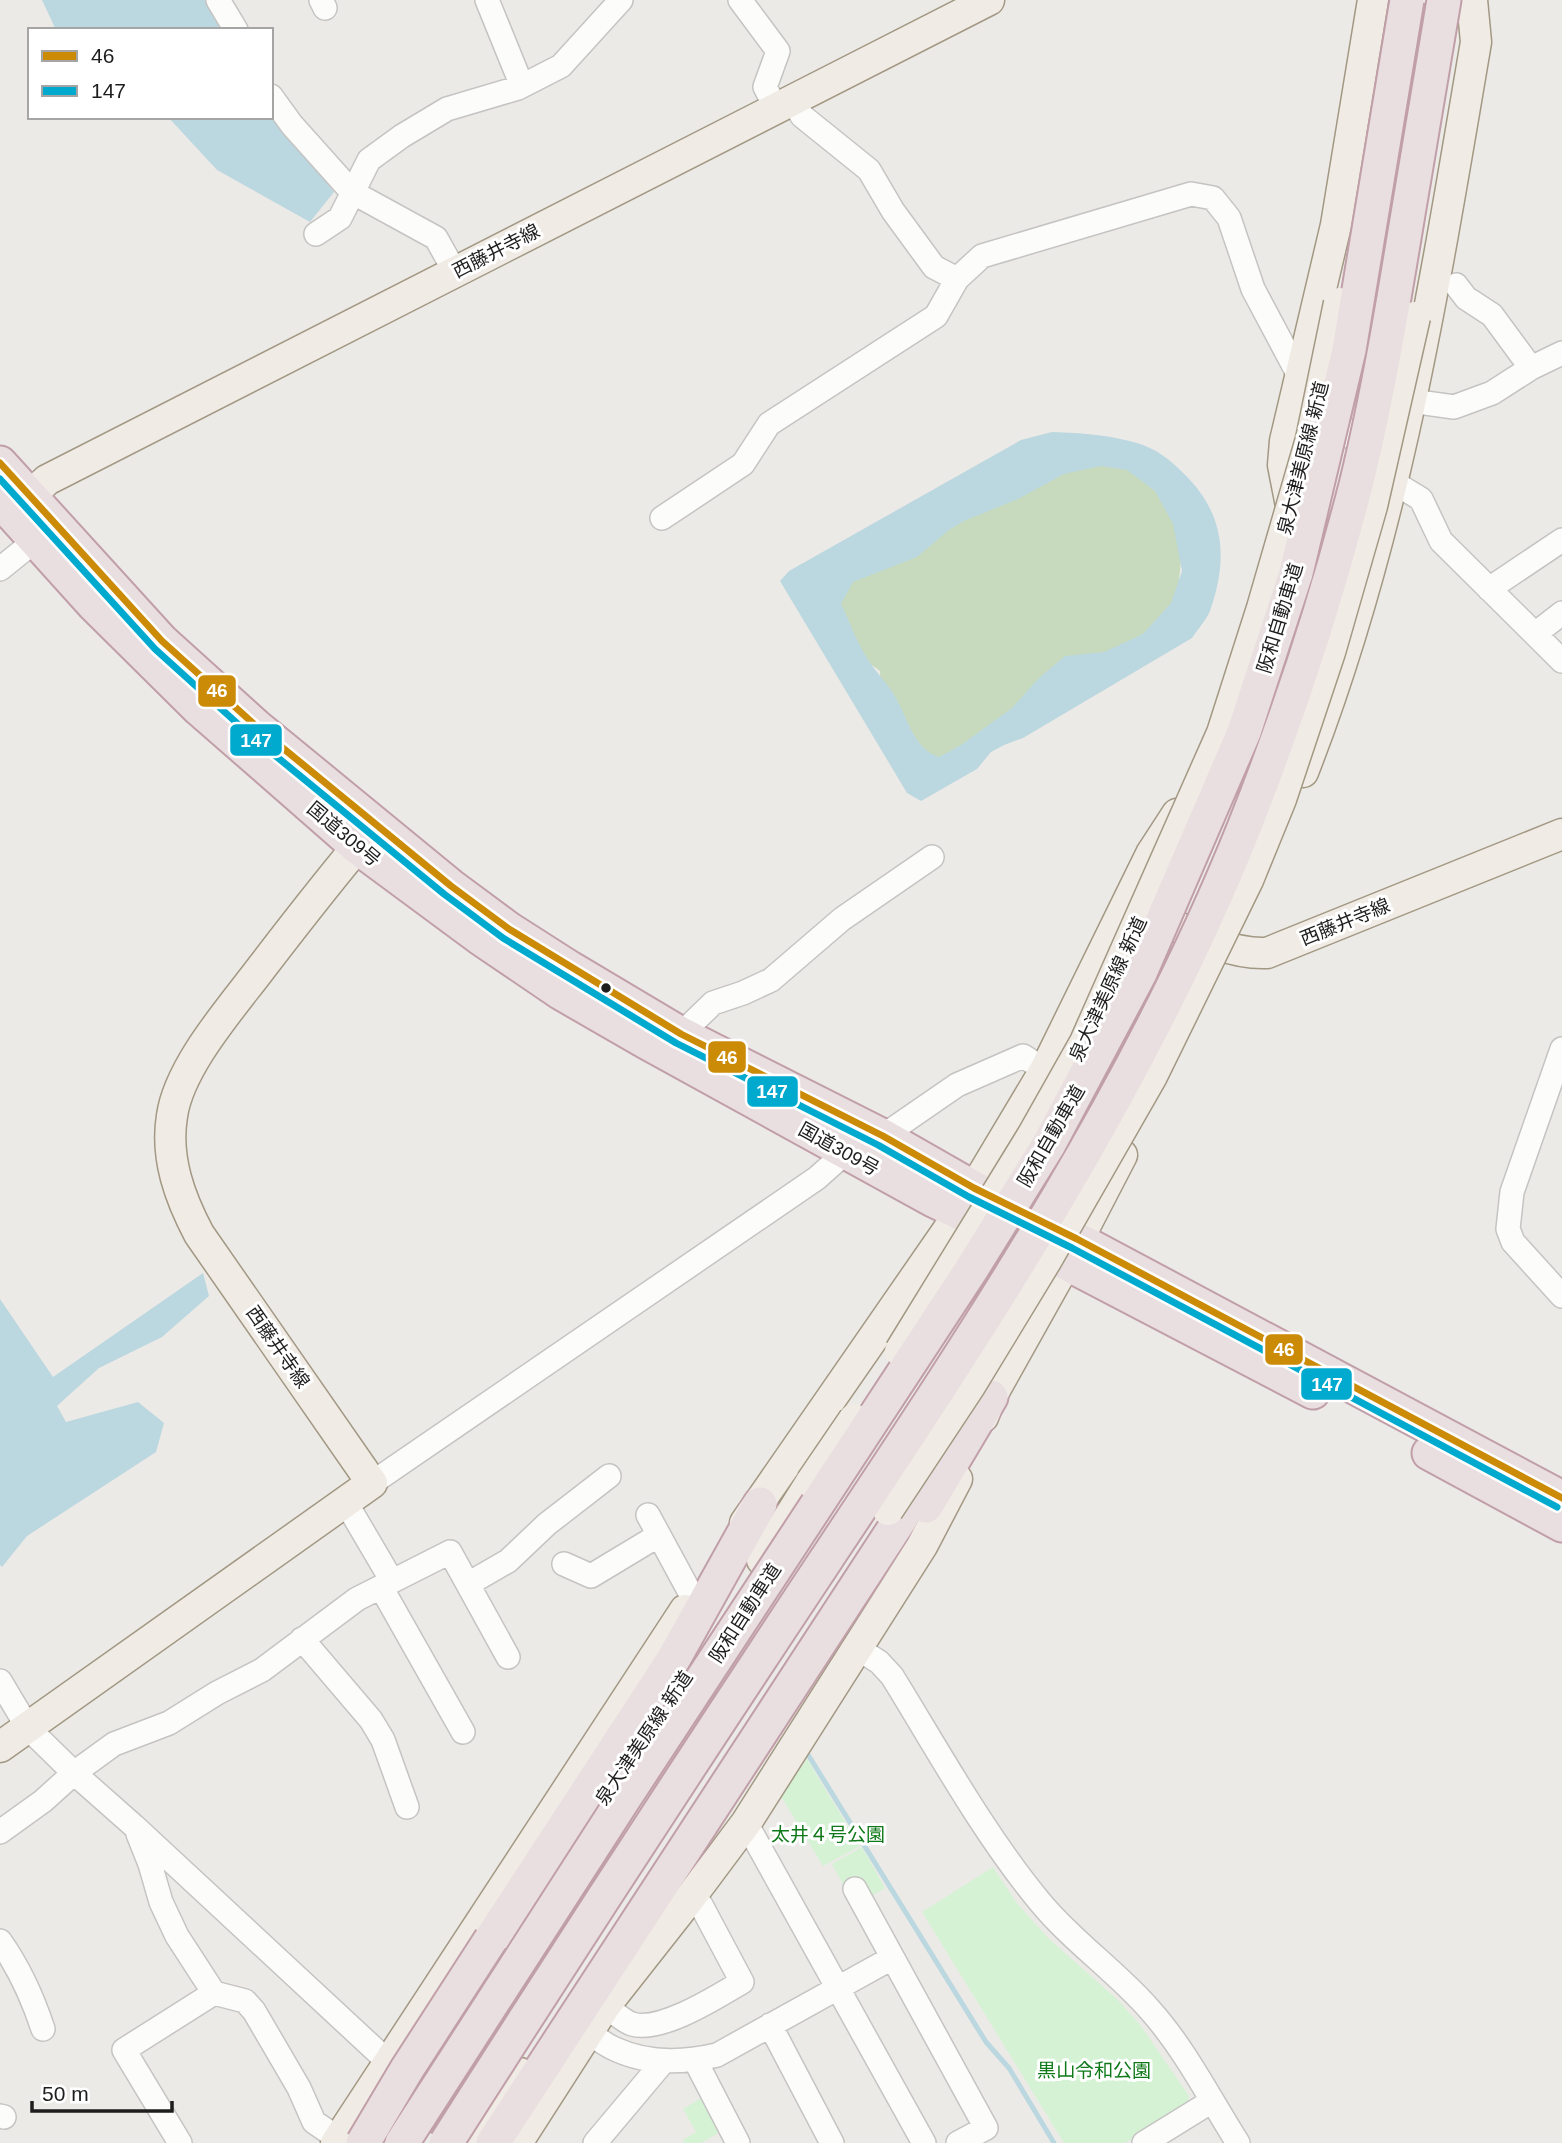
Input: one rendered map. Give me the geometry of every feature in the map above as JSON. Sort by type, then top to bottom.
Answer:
[{"type":"highway","name":"阪和自動車道","points":[[402,2143],[623,1800],[971,1270],[1049,1144],[1140,973],[1244,732],[1296,573],[1349,350],[1407,0]]},
{"type":"highway","name":"阪和自動車道","points":[[472,2143],[652,1821],[970,1342],[1073,1174],[1131,1072],[1198,936],[1244,829],[1285,716],[1324,601],[1356,485],[1385,351],[1444,0]]},
{"type":"highway","name":"国道309号","points":[[0,463],[14,503],[36,540],[93,604],[198,708],[367,835],[451,886],[509,929],[681,1034],[883,1136],[966,1201]]},
{"type":"highway","name":"国道309号","points":[[14,503],[256,726],[367,835],[480,938],[561,993],[846,1152],[966,1201],[1072,1251],[1562,1497]]},
{"type":"highway","name":"国道309号","points":[[1072,1251],[1369,1421],[1562,1525]]},
{"type":"highway","points":[[593,2013],[895,1514],[981,1392]]},
{"type":"highway","points":[[472,2143],[593,2013],[780,1735],[919,1518],[981,1392]]},
{"type":"highway","points":[[346,2142],[407,2069],[673,1660],[760,1504]]},
{"type":"main road","name":"西藤井寺線","points":[[14,503],[47,480],[989,0]]},
{"type":"main road","points":[[346,2142],[388,2063],[724,1550],[760,1504],[966,1201],[1045,1070],[1151,854],[1170,823],[1255,731],[1269,710],[1288,668],[1301,622],[1303,577],[1283,465],[1285,441],[1336,225],[1373,0]]},
{"type":"main road","name":"泉大津美原線 新道","points":[[374,2143],[898,1354],[1032,1136],[1085,1042],[1120,968],[1222,733],[1311,439],[1339,303],[1382,0]]},
{"type":"main road","points":[[517,2143],[593,2013],[690,1898],[746,1823],[944,1507],[981,1392],[1046,1261],[1152,1076],[1252,869],[1281,799],[1338,626],[1373,506],[1415,317],[1469,0]]},
{"type":"main road","points":[[981,1392],[1072,1251],[1230,950],[1251,907],[1323,723],[1370,573],[1427,330],[1476,42],[1469,0]]},
{"type":"main road","name":"西藤井寺線","points":[[1128,904],[1230,950],[1251,954],[1267,953],[1562,834]]},
{"type":"main road","name":"西藤井寺線","points":[[367,835],[339,867],[233,1005],[189,1069],[172,1115],[171,1159],[185,1207],[199,1234],[372,1483]]},
{"type":"main road","points":[[0,1747],[372,1483]]},
{"type":"main road","points":[[472,2143],[895,1514]]},
{"type":"street","points":[[218,0],[235,28]]},
{"type":"street","points":[[487,0],[522,86]]},
{"type":"street","points":[[316,234],[341,218],[369,160],[447,109],[522,86],[561,66],[621,0]]},
{"type":"street","points":[[740,0],[778,51],[765,87],[869,170],[893,211],[934,267],[957,279]]},
{"type":"street","points":[[273,99],[292,125],[352,192],[436,238],[454,272]]},
{"type":"street","points":[[662,518],[743,464],[769,425],[936,316],[957,279],[982,257],[1191,194],[1213,198],[1229,218],[1253,289],[1299,379],[1393,482],[1421,499],[1441,541],[1562,661]]},
{"type":"street","points":[[1456,285],[1466,298],[1492,314],[1531,368]]},
{"type":"street","points":[[1411,401],[1454,407],[1492,393],[1531,368],[1562,353]]},
{"type":"street","points":[[0,569],[36,540]]},
{"type":"street","points":[[1489,589],[1562,540]]},
{"type":"street","points":[[1535,634],[1562,612]]},
{"type":"street","points":[[681,1034],[713,1003],[771,980],[842,919],[932,858]]},
{"type":"street","points":[[1562,1049],[1512,1192],[1508,1229],[1513,1242],[1562,1296]]},
{"type":"street","points":[[883,1136],[957,1085],[1023,1056],[1045,1070]]},
{"type":"street","points":[[372,1483],[817,1178],[846,1152]]},
{"type":"street","points":[[468,1584],[508,1561],[547,1524],[609,1476]]},
{"type":"street","points":[[345,1501],[463,1732]]},
{"type":"street","points":[[564,1564],[591,1576],[653,1525],[693,1598]]},
{"type":"street","points":[[0,1832],[114,1744],[169,1723],[217,1693],[262,1670],[357,1599],[450,1552],[508,1657]]},
{"type":"street","points":[[302,1639],[372,1720],[383,1740],[407,1807]]},
{"type":"street","points":[[857,1648],[879,1662],[892,1676],[1016,1872],[1053,1918],[1128,1986],[1152,2012],[1172,2038],[1238,2143]]},
{"type":"street","points":[[0,1681],[28,1728],[472,2143]]},
{"type":"street","points":[[746,1823],[924,2143]]},
{"type":"street","points":[[135,1826],[161,1902],[177,1936],[214,1993],[244,2001],[254,2011],[299,2088],[314,2122],[346,2142]]},
{"type":"street","points":[[855,1889],[986,2128],[958,2143]]},
{"type":"street","points":[[593,2013],[633,2024],[659,2023],[705,2004],[742,1982],[701,1905],[690,1898]]},
{"type":"street","points":[[0,1941],[22,1975],[43,2029]]},
{"type":"street","points":[[593,2013],[615,2049],[663,2062],[695,2060],[717,2055],[892,1958]]},
{"type":"street","points":[[180,2143],[124,2050],[214,1993]]},
{"type":"street","points":[[770,2025],[832,2143]]},
{"type":"street","points":[[695,2060],[738,2143]]},
{"type":"street","points":[[596,2143],[663,2062]]},
{"type":"street","points":[[1144,2143],[1212,2101]]},
{"type":"green space","points":[[1120,461],[1159,483],[1183,540],[1177,600],[1136,643],[1027,698],[946,762],[912,752],[881,695],[880,671],[852,651],[837,618],[841,579],[936,523],[1066,463]]},
{"type":"green space","name":"太井４号公園","points":[[807,1759],[860,1846],[823,1866],[781,1796]]},
{"type":"green space","points":[[862,1847],[885,1888],[870,1897],[848,1893],[832,1864]]},
{"type":"green space","name":"黒山令和公園","points":[[993,1867],[1016,1902],[1048,1938],[1118,2000],[1141,2026],[1189,2096],[1187,2106],[1125,2143],[1064,2143],[922,1912]]},
{"type":"green space","points":[[701,2098],[720,2132],[701,2143],[684,2143],[683,2140],[696,2132],[683,2109]]},
{"type":"water","points":[[42,0],[207,0],[223,28],[55,28]]},
{"type":"water","points":[[273,116],[334,192],[310,222],[217,170],[170,119],[273,119]]},
{"type":"water","points":[[1052,432],[1098,435],[1143,445],[1168,460],[1202,495],[1217,526],[1221,558],[1215,593],[1208,614],[1192,638],[1023,738],[991,752],[977,769],[921,801],[907,793],[780,581],[789,571],[1021,440]],"holes":[[[1101,466],[1127,470],[1155,491],[1173,524],[1182,571],[1171,603],[1143,634],[1104,652],[1065,656],[1039,678],[1012,708],[961,745],[939,757],[930,753],[918,740],[893,693],[870,663],[856,638],[841,604],[853,582],[917,557],[964,521],[1018,499],[1064,474]]]},
{"type":"water","points":[[203,1273],[209,1296],[162,1337],[99,1368],[57,1406],[66,1422],[138,1402],[164,1423],[156,1452],[27,1536],[2,1567],[0,1299],[53,1377]]},
{"type":"waterway","points":[[805,1756],[807,1753],[986,2042],[1009,2068],[1054,2143]]},
{"type":"transit line","name":"46","points":[[0,463],[162,641],[256,726],[451,886],[509,929],[681,1034],[883,1136],[974,1188],[1077,1239],[1562,1498]]},
{"type":"transit line","name":"147","points":[[0,479],[155,649],[249,734],[444,894],[503,938],[676,1043],[878,1145],[969,1197],[1072,1248],[1557,1507]]}]
